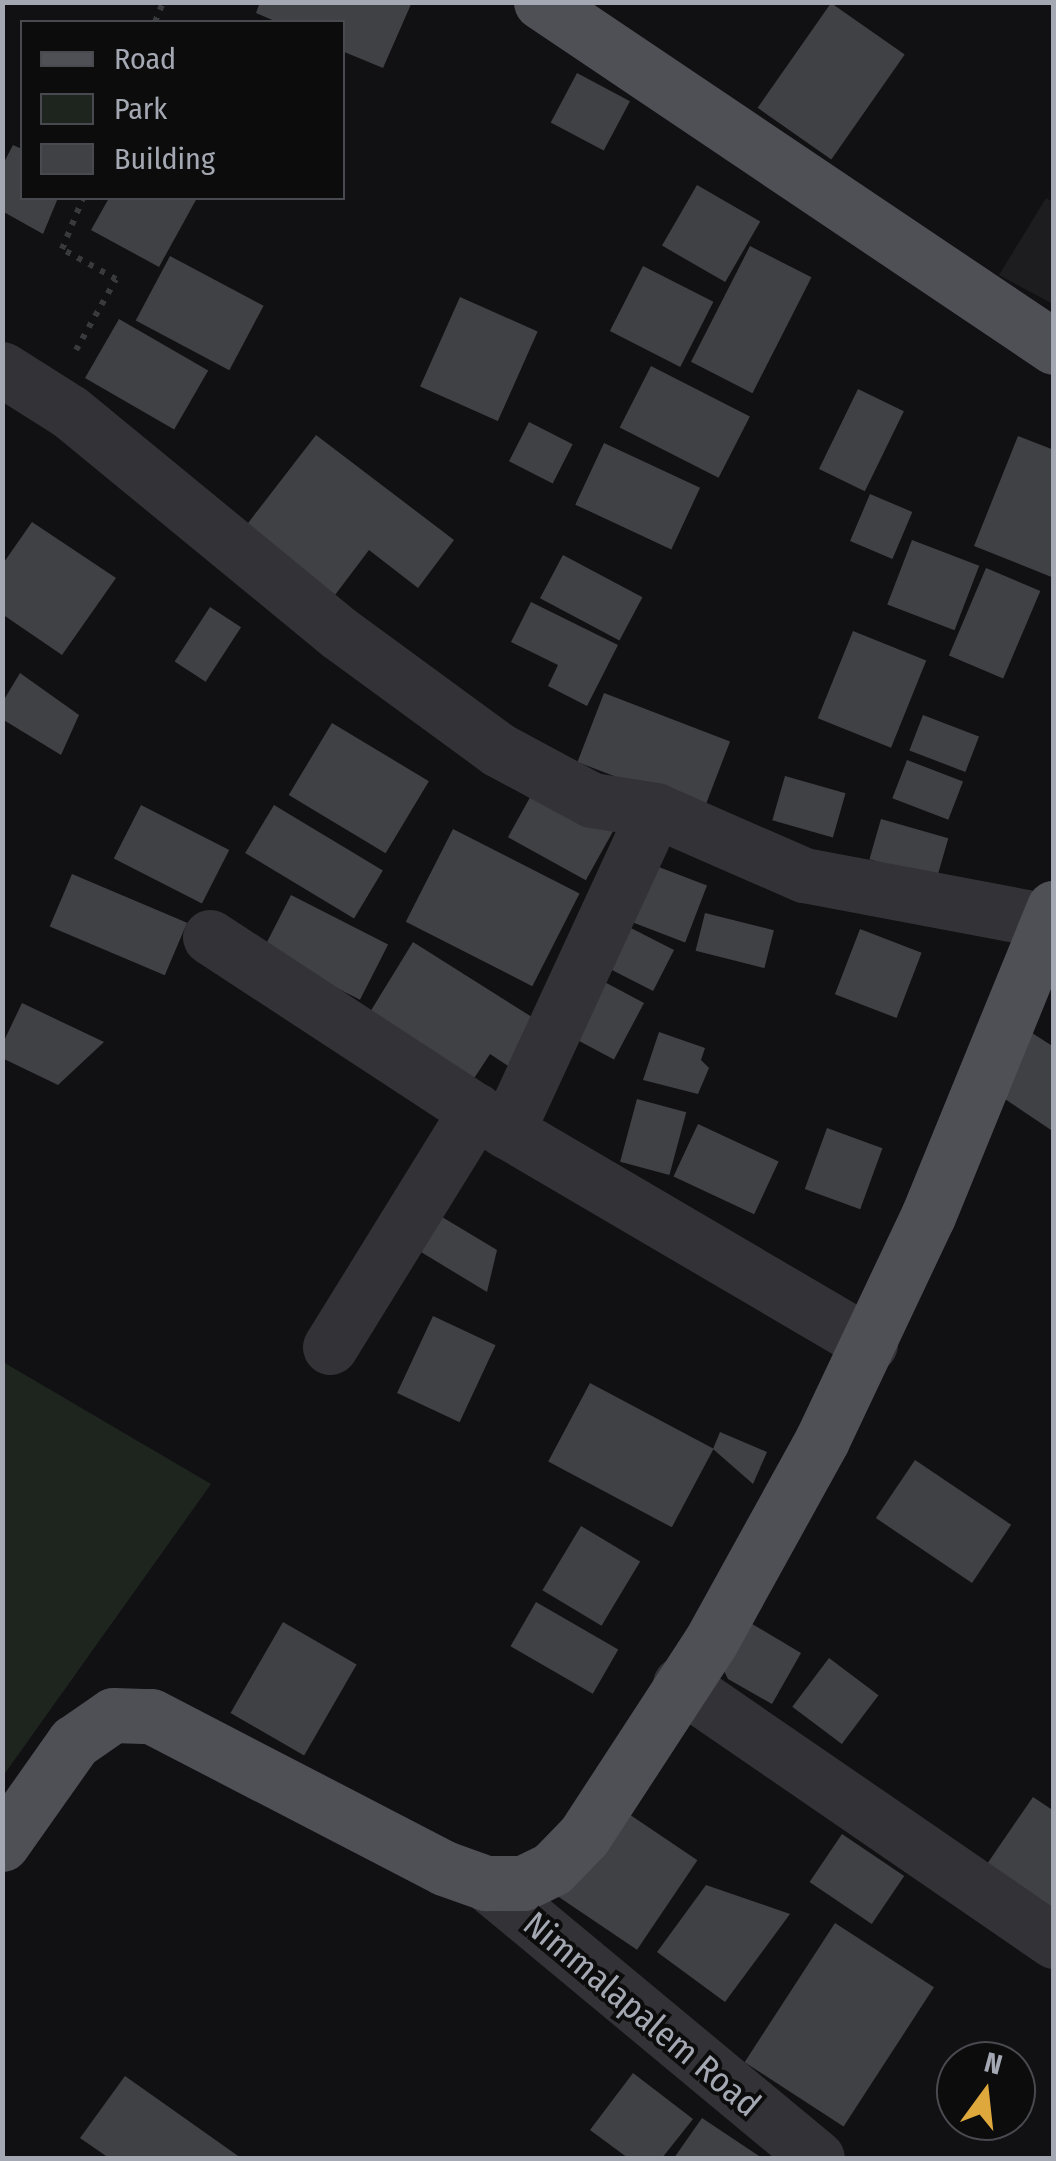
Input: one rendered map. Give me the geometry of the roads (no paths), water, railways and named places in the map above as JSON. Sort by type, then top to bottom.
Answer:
[{"type":"main road","points":[[540,2],[1054,347]]},
{"type":"main road","points":[[2,1844],[74,1742],[113,1715],[151,1716],[444,1868],[486,1883],[523,1883],[552,1868],[584,1836],[720,1626],[870,1344],[928,1216],[1051,914]]},
{"type":"street","points":[[19,388],[499,750],[592,800],[655,810],[804,875],[1051,914]]},
{"type":"street","points":[[330,1347],[492,1121],[655,810]]},
{"type":"street","points":[[210,937],[492,1121],[870,1344]]},
{"type":"street","points":[[680,1684],[1054,1941]]},
{"type":"street","name":"Nimmalapalem Road","points":[[486,1883],[801,2154]]}]
